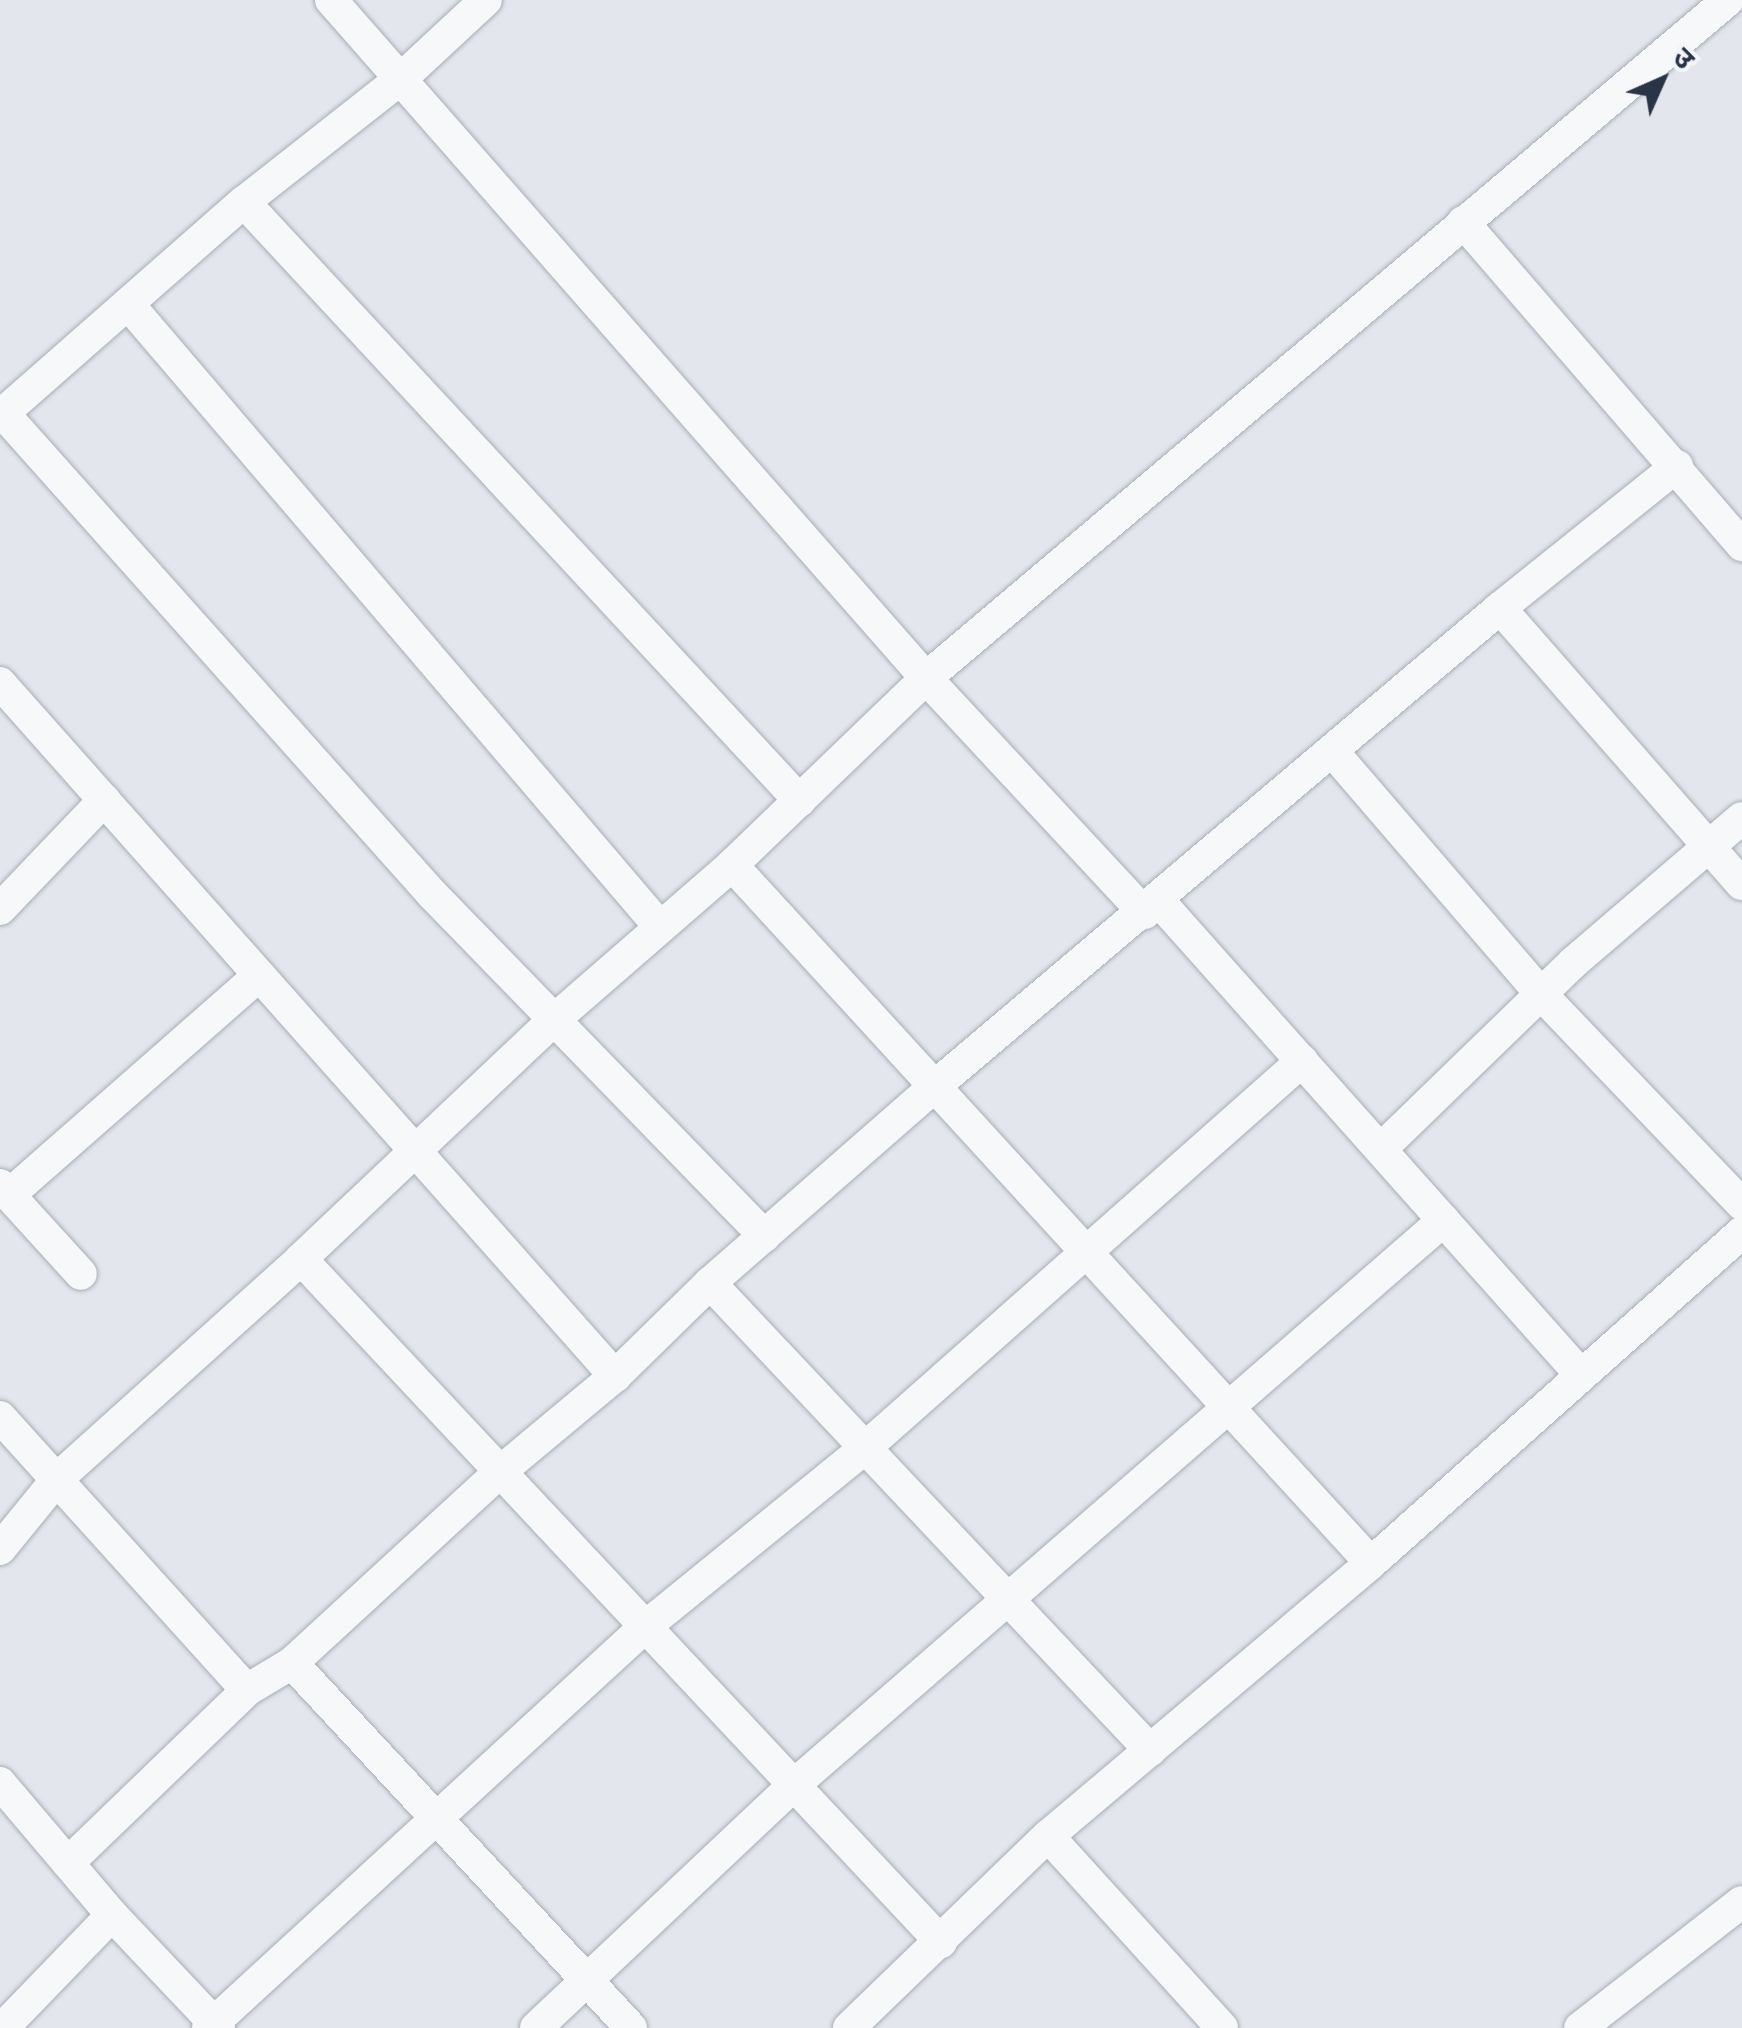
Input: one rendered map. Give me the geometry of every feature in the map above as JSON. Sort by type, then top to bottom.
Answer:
[{"type":"street","points":[[332,0],[926,678],[1302,1061],[1582,1375]]},
{"type":"street","points":[[486,0],[403,77],[244,202],[1,414],[432,894],[765,1236]]},
{"type":"street","points":[[0,1549],[57,1480],[554,1020],[732,865],[926,678],[1728,0]]},
{"type":"street","points":[[244,202],[800,801]]},
{"type":"street","points":[[1463,222],[1742,545]]},
{"type":"street","points":[[128,304],[660,926]]},
{"type":"street","points":[[68,1863],[247,1690],[292,1663],[501,1472],[616,1376],[710,1283],[935,1086],[1500,608],[1676,466]]},
{"type":"street","points":[[1500,608],[1742,884]]},
{"type":"street","points":[[0,684],[616,1376]]},
{"type":"street","points":[[1332,752],[1541,994],[1742,1204]]},
{"type":"street","points":[[0,909],[104,800]]},
{"type":"street","points":[[1381,1149],[1541,994],[1742,818]]},
{"type":"street","points":[[732,865],[1372,1563]]},
{"type":"street","points":[[82,1274],[4,1190],[260,975]]},
{"type":"street","points":[[0,1783],[112,1915],[214,2026],[646,1626],[865,1448],[1302,1061]]},
{"type":"street","points":[[536,2028],[794,1785],[1444,1220]]},
{"type":"street","points":[[849,2028],[1048,1836],[1372,1563],[1742,1233]]},
{"type":"street","points":[[301,1258],[941,1942]]},
{"type":"street","points":[[710,1283],[1150,1750]]},
{"type":"street","points":[[0,1417],[247,1690]]},
{"type":"street","points":[[292,1663],[631,2028]]},
{"type":"street","points":[[1048,1836],[1222,2028]]},
{"type":"street","points":[[1580,2028],[1742,1902]]},
{"type":"street","points":[[3,2028],[112,1915]]}]
